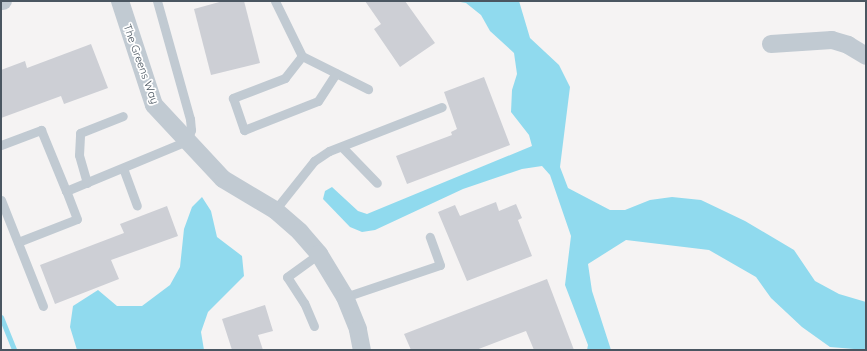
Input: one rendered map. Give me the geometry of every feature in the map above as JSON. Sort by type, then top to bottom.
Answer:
[{"type":"street","name":"The Greens Way","points":[[120,1],[154,105],[222,180],[275,210],[300,232],[319,254],[345,297],[358,330],[362,350]]},
{"type":"street","points":[[771,44],[832,40],[848,44],[866,56]]},
{"type":"lane","points":[[66,191],[187,141],[191,130],[190,119],[157,1]]},
{"type":"lane","points":[[275,1],[302,56],[368,89]]},
{"type":"lane","points":[[302,56],[285,78],[233,98],[244,130],[318,101],[336,73]]},
{"type":"lane","points":[[275,210],[314,161],[342,146],[442,107]]},
{"type":"lane","points":[[86,183],[79,155],[80,133],[123,116]]},
{"type":"lane","points":[[1,145],[42,130],[77,219],[18,242]]},
{"type":"lane","points":[[342,146],[377,183]]},
{"type":"lane","points":[[123,168],[137,206]]},
{"type":"lane","points":[[1,200],[43,306]]},
{"type":"lane","points":[[345,297],[440,265],[430,237]]},
{"type":"lane","points":[[314,326],[304,302],[287,278],[319,254]]},
{"type":"water","points":[[455,1],[519,1],[530,38],[559,65],[570,87],[560,167],[568,188],[610,210],[625,210],[650,200],[672,197],[701,200],[745,221],[794,250],[815,281],[839,294],[866,302],[866,350],[830,347],[802,327],[771,298],[756,277],[709,250],[626,240],[588,264],[592,291],[611,350],[587,350],[588,345],[565,285],[571,236],[550,175],[542,166],[522,169],[463,189],[375,230],[362,232],[350,227],[323,199],[325,191],[332,187],[358,211],[367,214],[532,146],[529,135],[511,112],[512,90],[517,74],[514,53],[490,31],[481,15],[466,3]]},
{"type":"water","points":[[202,197],[211,211],[217,237],[242,256],[244,276],[208,312],[201,332],[204,350],[77,350],[70,327],[73,306],[98,290],[117,306],[142,306],[170,285],[180,267],[184,229],[192,207]]},
{"type":"building","points":[[223,1],[244,1],[260,63],[211,75],[194,9]]},
{"type":"building","points":[[365,1],[405,1],[435,43],[400,67],[374,29],[381,24]]},
{"type":"building","points":[[91,44],[108,88],[64,104],[61,96],[1,118],[1,70],[25,61],[27,68]]},
{"type":"building","points":[[484,77],[510,145],[407,184],[396,156],[452,135],[451,132],[457,129],[444,92]]},
{"type":"building","points":[[496,202],[499,211],[516,204],[522,218],[518,220],[532,256],[467,281],[438,212],[455,205],[460,216]]},
{"type":"building","points":[[167,206],[178,236],[111,260],[119,279],[55,304],[40,265],[124,233],[120,224]]},
{"type":"building","points":[[547,279],[574,350],[534,350],[526,331],[476,350],[411,350],[404,334]]},
{"type":"building","points":[[265,305],[273,331],[258,335],[263,350],[232,350],[222,319]]},
{"type":"waterway","points":[[1,317],[14,350]]}]
